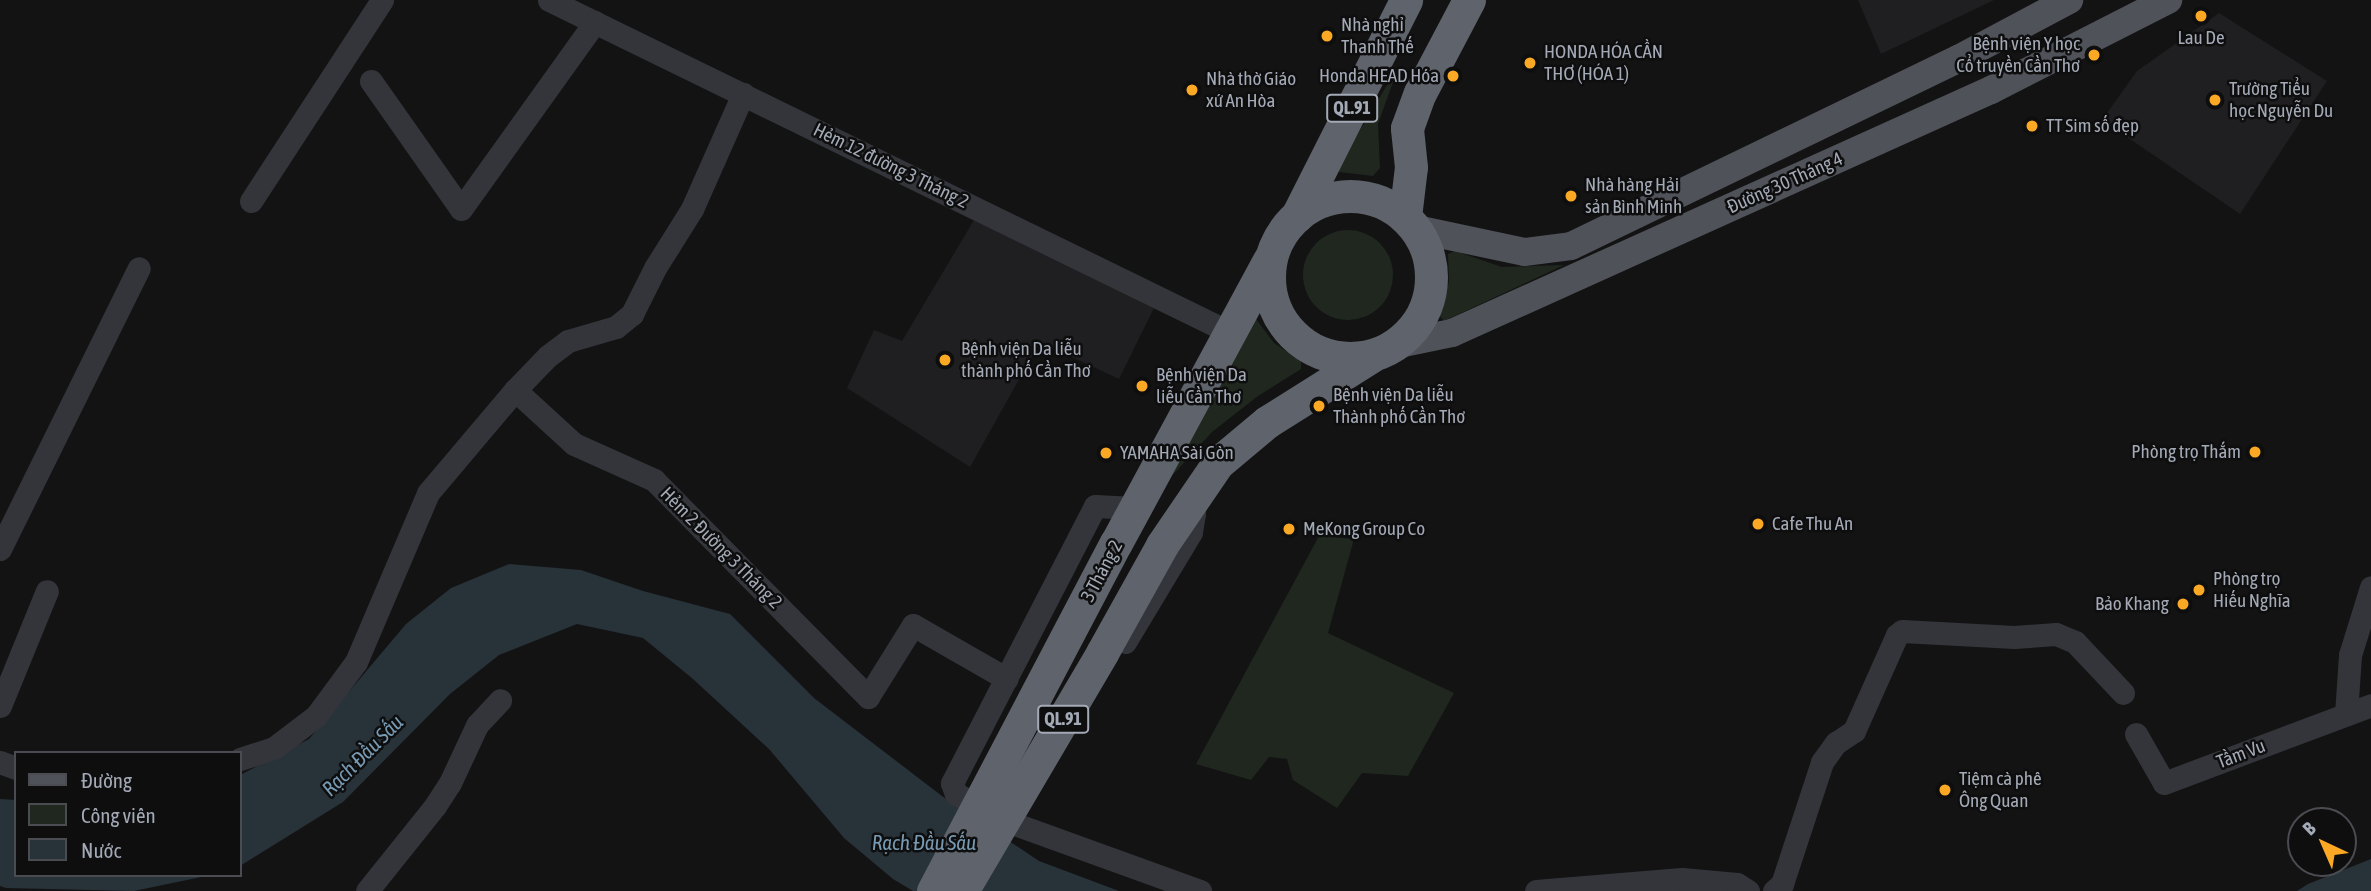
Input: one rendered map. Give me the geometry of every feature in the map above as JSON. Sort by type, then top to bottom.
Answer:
[{"type":"highway","name":"QL.91","points":[[1297,216],[1326,200],[1359,196],[1380,201],[1410,223],[1426,246],[1431,268],[1430,290],[1418,321],[1384,350],[1352,358],[1330,356],[1309,347],[1292,334],[1279,316],[1271,296],[1269,274],[1273,252],[1282,232],[1297,216],[1406,0]]},
{"type":"highway","name":"QL.91","points":[[1410,223],[1407,128],[1420,93],[1469,0]]},
{"type":"highway","name":"3 Tháng 2","points":[[933,891],[1273,252]]},
{"type":"highway","name":"3 Tháng 2","points":[[962,891],[1102,653],[1162,545],[1218,463],[1267,422],[1384,350]]},
{"type":"main road","name":"Đường 30 Tháng 4","points":[[1410,223],[1524,251],[1571,246],[1975,51],[2069,0]]},
{"type":"main road","name":"Đường 30 Tháng 4","points":[[1384,350],[1452,333],[1991,90],[2168,0]]},
{"type":"main road","points":[[1975,51],[1991,90]]},
{"type":"street","points":[[251,201],[382,0]]},
{"type":"street","name":"Hẻm 12 đường 3 Tháng 2","points":[[549,0],[1231,333]]},
{"type":"street","points":[[371,80],[461,209],[595,22]]},
{"type":"street","points":[[242,758],[274,748],[316,716],[355,662],[428,493],[515,390],[548,356],[568,341],[616,327],[632,314],[692,209],[743,94]]},
{"type":"street","points":[[0,549],[139,268]]},
{"type":"street","name":"Hẻm 2 Đường 3 Tháng 2","points":[[515,390],[574,443],[654,481],[868,696],[913,625],[1007,679]]},
{"type":"street","points":[[1014,824],[1068,729],[1161,586],[1191,532],[1194,514],[1188,504]]},
{"type":"street","points":[[1135,508],[1095,506],[953,783],[956,794],[1014,824],[1200,891]]},
{"type":"street","points":[[2346,714],[2350,654],[2371,587]]},
{"type":"street","points":[[0,706],[47,592]]},
{"type":"street","points":[[1774,891],[1782,884],[1822,762],[1836,743],[1854,731],[1897,635],[1902,631],[2014,637],[2056,634],[2075,642],[2123,693]]},
{"type":"street","points":[[368,891],[435,806],[450,783],[477,725],[500,700]]},
{"type":"street","name":"Tầm Vu","points":[[2136,734],[2164,783],[2371,705]]},
{"type":"street","points":[[1536,891],[1682,879],[1737,884],[1748,891]]},
{"type":"shaded area","points":[[1858,0],[1994,0],[1881,54]]},
{"type":"shaded area","name":"Trường Tiểu học Nguyễn Du","points":[[2219,13],[2327,81],[2240,214],[2102,120],[2137,71]]},
{"type":"shaded area","name":"Bệnh viện Da liễu thành phố Cần Thơ","points":[[974,220],[1154,308],[1119,379],[1040,342],[970,467],[847,388],[874,330],[902,341]]},
{"type":"green space","points":[[1399,65],[1378,124],[1380,168],[1373,176],[1339,172],[1338,167]]},
{"type":"green space","points":[[1348,230],[1365,234],[1380,243],[1389,258],[1393,275],[1389,292],[1380,307],[1365,316],[1348,320],[1331,316],[1316,307],[1307,292],[1303,275],[1307,258],[1316,243],[1331,234]]},
{"type":"green space","points":[[1455,251],[1502,267],[1564,265],[1444,321],[1439,315],[1449,282],[1448,254]]},
{"type":"green space","points":[[1256,319],[1274,343],[1301,361],[1301,369],[1258,396],[1212,432],[1157,492]]},
{"type":"green space","points":[[1319,536],[1354,539],[1328,633],[1454,693],[1408,776],[1362,773],[1337,808],[1293,780],[1287,759],[1269,757],[1251,780],[1196,764]]},
{"type":"water","name":"Rạch Đầu Sấu","points":[[509,564],[581,570],[643,591],[730,614],[814,698],[942,796],[1039,861],[1119,891],[913,891],[893,879],[844,838],[769,749],[693,679],[643,638],[577,624],[499,655],[450,694],[343,802],[242,865],[242,774],[309,739],[406,624],[451,588]]},
{"type":"water","points":[[0,799],[14,800],[14,877],[201,877],[134,891],[0,886]]},
{"type":"water","points":[[2371,859],[2371,891],[2297,891],[2326,877],[2357,877],[2357,865]]},
{"type":"place","name":"Lau De","points":[[2201,16]]},
{"type":"place","name":"Nhà nghỉ Thanh Thế","points":[[1327,36]]},
{"type":"place","name":"Bệnh viện Y học Cổ truyền Cần Thơ","points":[[2094,55]]},
{"type":"place","name":"HONDA HÓA CẦN THƠ (HÓA 1)","points":[[1530,63]]},
{"type":"place","name":"Honda HEAD Hóa","points":[[1453,76]]},
{"type":"place","name":"Nhà thờ Giáo xứ An Hòa","points":[[1192,90]]},
{"type":"place","name":"Trường Tiểu học Nguyễn Du","points":[[2215,100]]},
{"type":"place","name":"TT Sim số đẹp","points":[[2032,126]]},
{"type":"place","name":"Nhà hàng Hải sản Bình Minh","points":[[1571,196]]},
{"type":"place","name":"Bệnh viện Da liễu thành phố Cần Thơ","points":[[945,360]]},
{"type":"place","name":"Bệnh viện Da liễu Cần Thơ","points":[[1142,386]]},
{"type":"place","name":"Bệnh viện Da liễu Thành phố Cần Thơ","points":[[1319,406]]},
{"type":"place","name":"Phòng trọ Thắm","points":[[2255,452]]},
{"type":"place","name":"YAMAHA Sài Gòn","points":[[1106,453]]},
{"type":"place","name":"Cafe Thu An","points":[[1758,524]]},
{"type":"place","name":"MeKong Group Co","points":[[1289,529]]},
{"type":"place","name":"Phòng trọ Hiếu Nghĩa","points":[[2199,590]]},
{"type":"place","name":"Bảo Khang","points":[[2183,604]]},
{"type":"place","name":"Tiệm cà phê Ông Quan","points":[[1945,790]]}]
